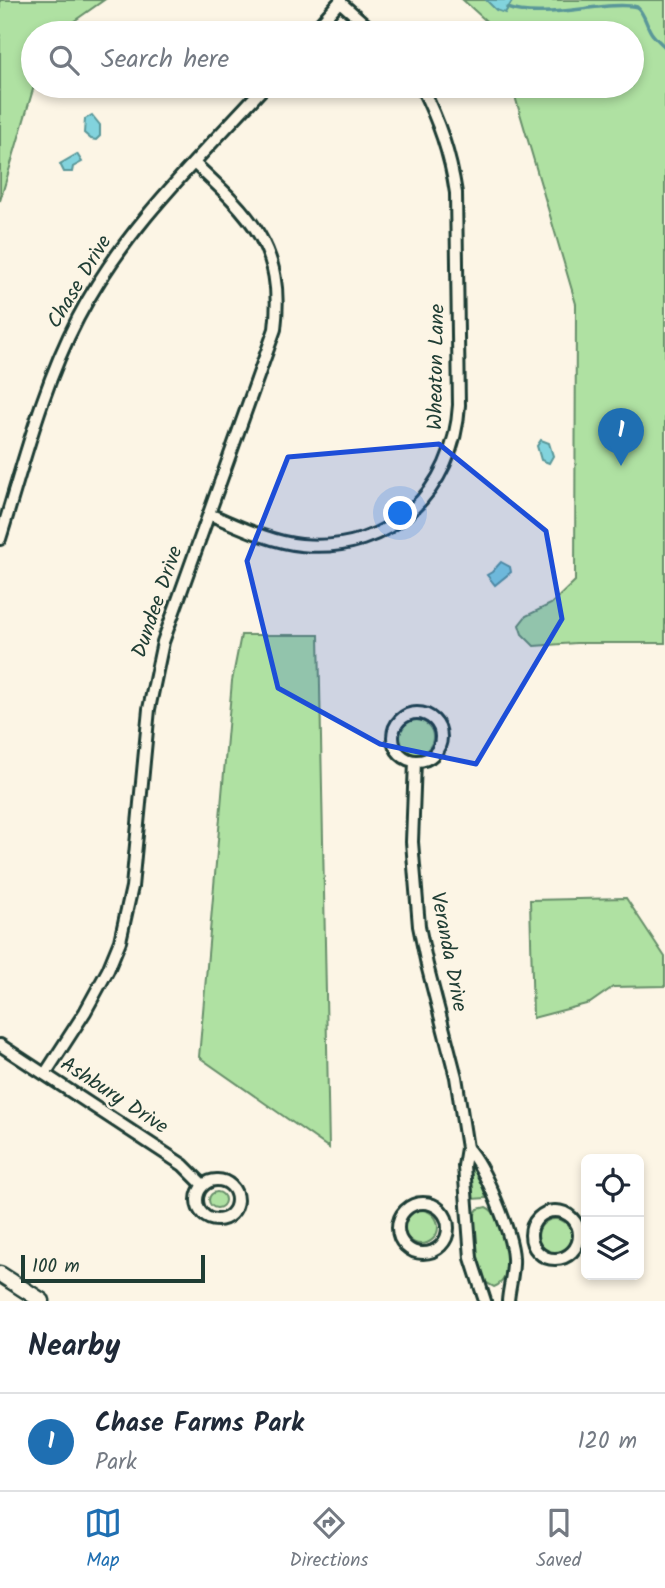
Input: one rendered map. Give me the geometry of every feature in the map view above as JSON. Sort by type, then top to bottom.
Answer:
[{"type":"main road","points":[[0,1274],[37,1300]]},
{"type":"street","points":[[322,21],[340,1],[362,21]]},
{"type":"street","name":"Chase Drive","points":[[0,540],[50,381],[77,318],[120,249],[254,98]]},
{"type":"street","name":"Wheaton Lane","points":[[209,514],[278,540],[301,545],[352,541],[385,529],[410,512],[430,491],[445,465],[455,436],[459,405],[456,193],[453,169],[440,124],[427,98]]},
{"type":"street","name":"Dundee Drive","points":[[45,1073],[85,1012],[108,971],[120,941],[132,887],[149,709],[155,674],[171,615],[272,341],[276,318],[277,289],[269,254],[254,223],[238,204],[194,163]]},
{"type":"street","points":[[419,713],[436,723],[441,740],[432,756],[415,761],[398,753],[393,733],[400,720],[419,713]]},
{"type":"street","name":"Veranda Drive","points":[[415,761],[412,842],[419,926],[456,1077],[467,1148],[464,1166],[471,1258],[485,1301]]},
{"type":"street","name":"Ashbury Drive","points":[[0,1045],[183,1165],[203,1185]]},
{"type":"street","name":"Veranda Drive","points":[[467,1148],[478,1163],[512,1244],[513,1261],[508,1301]]},
{"type":"street","points":[[417,1204],[433,1206],[445,1217],[447,1224],[445,1239],[440,1246],[426,1253],[410,1249],[400,1237],[398,1228],[403,1213],[417,1204]]},
{"type":"street","points":[[551,1211],[566,1213],[580,1231],[573,1253],[559,1260],[542,1256],[536,1251],[531,1240],[536,1219],[551,1211]]},
{"type":"street","points":[[447,1224],[468,1223]]},
{"type":"street","points":[[512,1244],[531,1240]]},
{"type":"highlighted area","points":[[439,444],[546,531],[562,619],[476,764],[380,744],[278,688],[247,561],[288,457]]},
{"type":"green space","points":[[0,0],[104,0],[74,21],[21,21],[21,98],[30,98],[0,201]]},
{"type":"green space","points":[[463,0],[665,0],[665,643],[534,646],[522,634],[519,625],[526,616],[551,604],[575,581],[576,304],[516,98],[644,98],[644,21],[486,21]]},
{"type":"green space","points":[[241,635],[319,635],[329,1148],[199,1057],[232,681]]},
{"type":"green space","points":[[416,720],[428,725],[433,737],[428,749],[416,754],[404,749],[399,737],[404,725]]},
{"type":"green space","points":[[626,898],[665,957],[665,986],[613,987],[590,1003],[533,1018],[530,900]]},
{"type":"green space","points":[[470,1161],[480,1177],[486,1198],[472,1199]]},
{"type":"green space","points":[[217,1192],[223,1194],[223,1206],[217,1208],[211,1206],[209,1200],[211,1194]]},
{"type":"green space","points":[[486,1207],[499,1222],[507,1247],[507,1272],[502,1281],[494,1287],[483,1281],[473,1233],[478,1209]]},
{"type":"green space","points":[[421,1210],[433,1215],[438,1227],[433,1239],[421,1244],[409,1239],[404,1227],[409,1215]]},
{"type":"green space","points":[[555,1219],[567,1224],[572,1236],[567,1248],[555,1253],[543,1248],[538,1236],[543,1224]]},
{"type":"water","points":[[486,0],[513,0],[505,13],[496,10]]},
{"type":"water","points":[[92,115],[100,125],[100,136],[96,140],[84,133],[85,119]]},
{"type":"water","points":[[77,154],[82,162],[73,167],[72,172],[64,172],[60,164]]},
{"type":"water","points":[[541,440],[549,443],[553,456],[549,463],[541,460],[537,446]]},
{"type":"water","points":[[501,562],[510,567],[511,572],[495,585],[487,575]]},
{"type":"waterway","points":[[507,8],[556,12],[609,6],[637,7],[651,32],[665,47]]},
{"type":"place","name":"Chase Farms Park","points":[[621,466]]}]
